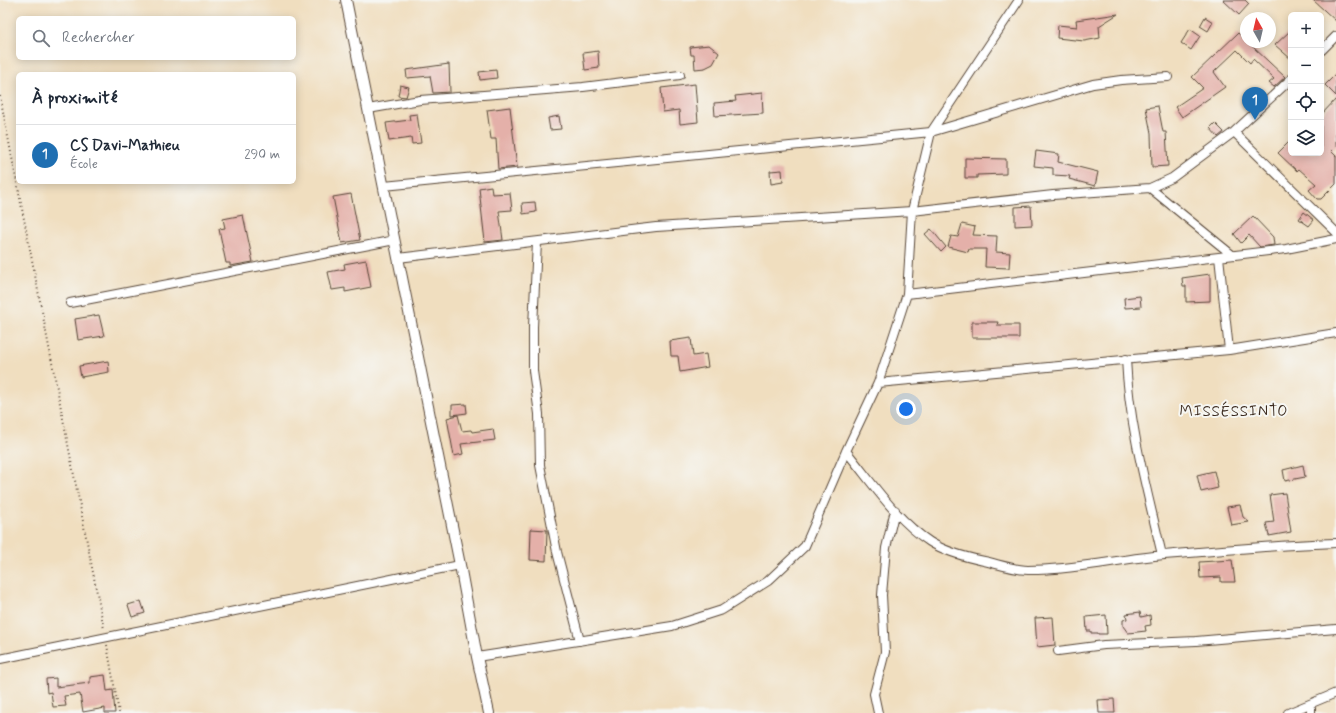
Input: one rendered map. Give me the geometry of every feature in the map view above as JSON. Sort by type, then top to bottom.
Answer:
[{"type":"street","points":[[346,0],[489,713]]},
{"type":"street","points":[[477,657],[672,626],[722,610],[768,581],[805,546],[846,451],[878,384],[907,294],[912,211],[931,132],[1019,0]]},
{"type":"street","points":[[1324,48],[1336,36]]},
{"type":"street","points":[[368,109],[420,100],[583,87],[680,75]]},
{"type":"street","points":[[384,186],[931,132],[1093,84],[1121,80],[1168,77]]},
{"type":"street","points":[[398,258],[656,228],[912,211],[1053,195],[1150,188],[1172,178],[1234,132],[1288,82]]},
{"type":"street","points":[[1234,132],[1336,232]]},
{"type":"street","points":[[1150,188],[1231,254]]},
{"type":"street","points":[[907,294],[1219,257],[1231,254],[1286,248],[1336,239]]},
{"type":"street","points":[[70,303],[395,240]]},
{"type":"street","points":[[537,242],[533,328],[533,371],[539,414],[540,465],[557,552],[580,641]]},
{"type":"street","points":[[1219,257],[1229,350]]},
{"type":"street","points":[[878,384],[1229,350],[1336,333]]},
{"type":"street","points":[[1126,359],[1128,396],[1142,471],[1162,555]]},
{"type":"street","points":[[846,451],[895,510],[915,530],[930,542],[954,554],[1027,570],[1101,564],[1162,555],[1336,543]]},
{"type":"street","points":[[878,713],[874,694],[885,652],[882,595],[886,548],[895,510]]},
{"type":"street","points":[[0,659],[460,565]]},
{"type":"street","points":[[1058,651],[1104,645],[1196,641],[1336,629]]},
{"type":"street","points":[[1288,713],[1311,709],[1336,693]]},
{"type":"path","points":[[0,96],[16,178]]},
{"type":"path","points":[[17,184],[106,638],[119,713]]},
{"type":"building","points":[[1223,0],[1245,0],[1249,4],[1240,12],[1239,15]]},
{"type":"building","points":[[1313,0],[1336,0],[1336,21]]},
{"type":"building","points":[[1118,14],[1099,26],[1100,38],[1084,41],[1057,38],[1058,25],[1077,27],[1076,20]]},
{"type":"building","points":[[1205,17],[1213,22],[1208,31],[1200,26]]},
{"type":"building","points":[[1190,29],[1200,36],[1191,50],[1181,43]]},
{"type":"building","points":[[1238,33],[1240,35],[1240,48],[1254,48],[1285,77],[1274,87],[1269,83],[1274,79],[1253,59],[1250,63],[1237,50],[1214,72],[1225,87],[1182,117],[1175,107],[1203,88],[1192,77]]},
{"type":"building","points":[[1288,33],[1288,56],[1276,46],[1276,44]]},
{"type":"building","points":[[709,45],[719,53],[713,64],[705,68],[695,69],[694,55],[691,55],[690,47]]},
{"type":"building","points":[[598,51],[599,68],[585,70],[583,53]]},
{"type":"building","points":[[449,64],[450,92],[433,93],[430,76],[407,78],[406,70]]},
{"type":"building","points":[[496,70],[497,78],[480,80],[479,72]]},
{"type":"building","points":[[1336,74],[1336,96],[1325,85]]},
{"type":"building","points":[[695,84],[698,122],[680,124],[679,110],[663,112],[661,88]]},
{"type":"building","points":[[400,85],[409,87],[406,97],[398,96]]},
{"type":"building","points":[[762,93],[763,113],[715,116],[714,103],[736,101],[735,96]]},
{"type":"building","points":[[1336,99],[1336,146],[1331,151],[1336,156],[1336,184],[1321,199],[1317,199],[1309,190],[1316,184],[1299,169],[1297,171],[1278,153],[1288,143],[1288,156],[1324,156],[1324,112]]},
{"type":"building","points":[[1158,106],[1163,132],[1166,132],[1168,166],[1152,167],[1151,133],[1146,108]]},
{"type":"building","points":[[510,107],[517,167],[498,169],[496,139],[491,139],[487,110]]},
{"type":"building","points":[[417,114],[421,143],[412,144],[411,138],[389,141],[386,123],[410,120],[409,115]]},
{"type":"building","points":[[559,116],[561,129],[550,130],[548,118]]},
{"type":"building","points":[[1215,123],[1224,132],[1218,137],[1210,128]]},
{"type":"building","points":[[1036,151],[1059,154],[1058,162],[1098,172],[1095,186],[1069,179],[1070,176],[1053,175],[1053,168],[1034,166]]},
{"type":"building","points":[[965,158],[1006,159],[1006,174],[977,175],[977,178],[965,178]]},
{"type":"building","points":[[782,170],[783,182],[771,184],[770,171]]},
{"type":"building","points":[[491,186],[492,194],[510,193],[512,210],[499,211],[503,240],[485,242],[479,188]]},
{"type":"building","points":[[351,194],[360,240],[342,243],[333,197]]},
{"type":"building","points":[[535,202],[536,212],[523,214],[522,203]]},
{"type":"building","points":[[1031,206],[1032,225],[1015,226],[1015,207]]},
{"type":"building","points":[[1304,212],[1314,220],[1309,226],[1299,219]]},
{"type":"building","points":[[243,215],[253,262],[230,266],[230,263],[226,263],[219,229],[225,228],[223,219]]},
{"type":"building","points":[[1253,216],[1273,237],[1274,245],[1260,247],[1249,235],[1241,243],[1234,234]]},
{"type":"building","points":[[962,224],[975,227],[973,235],[997,236],[996,252],[1010,253],[1009,268],[985,267],[986,249],[969,249],[968,252],[948,247],[951,236],[958,237]]},
{"type":"building","points":[[931,229],[946,247],[941,252],[925,234]]},
{"type":"building","points":[[366,260],[371,287],[345,292],[345,288],[332,290],[328,272],[345,269],[344,264]]},
{"type":"building","points":[[1210,274],[1210,301],[1186,302],[1186,286],[1183,286],[1182,278]]},
{"type":"building","points":[[1140,296],[1141,307],[1125,308],[1124,298]]},
{"type":"building","points":[[99,315],[104,336],[78,340],[75,319]]},
{"type":"building","points":[[972,322],[998,322],[997,325],[1019,325],[1019,338],[972,338]]},
{"type":"building","points":[[691,338],[693,356],[706,354],[708,367],[680,372],[678,356],[671,356],[670,341]]},
{"type":"building","points":[[108,361],[109,372],[81,377],[79,366]]},
{"type":"building","points":[[466,404],[467,413],[452,415],[452,405]]},
{"type":"building","points":[[458,415],[462,431],[471,430],[472,432],[493,429],[495,440],[461,444],[463,454],[454,456],[447,418]]},
{"type":"building","points":[[1303,465],[1305,477],[1285,481],[1283,470]]},
{"type":"building","points":[[1214,471],[1218,488],[1201,492],[1197,475]]},
{"type":"building","points":[[1285,493],[1291,532],[1269,536],[1266,523],[1274,522],[1270,495]]},
{"type":"building","points":[[1240,505],[1243,517],[1249,522],[1231,525],[1227,507]]},
{"type":"building","points":[[531,529],[547,530],[546,561],[530,560]]},
{"type":"building","points":[[1232,560],[1235,582],[1221,582],[1221,577],[1200,578],[1199,562]]},
{"type":"building","points":[[141,601],[145,613],[132,617],[128,605]]},
{"type":"building","points":[[1140,612],[1141,617],[1150,615],[1151,625],[1145,626],[1146,631],[1128,633],[1123,626],[1123,620],[1127,619],[1126,614]]},
{"type":"building","points":[[1106,615],[1107,634],[1091,633],[1091,631],[1087,631],[1086,617]]},
{"type":"building","points":[[1053,617],[1055,645],[1037,647],[1035,618]]},
{"type":"building","points":[[105,675],[107,691],[113,690],[115,713],[105,713],[105,708],[83,712],[80,694],[64,696],[66,706],[53,707],[51,692],[47,693],[46,679],[56,678],[56,687],[90,683],[90,677]]},
{"type":"building","points":[[1114,699],[1115,713],[1099,713],[1098,700]]},
{"type":"place","name":"CS Davi-Mathieu","points":[[1255,120]]},
{"type":"district","name":"MISSÉSSINTO","points":[[1234,412]]}]
